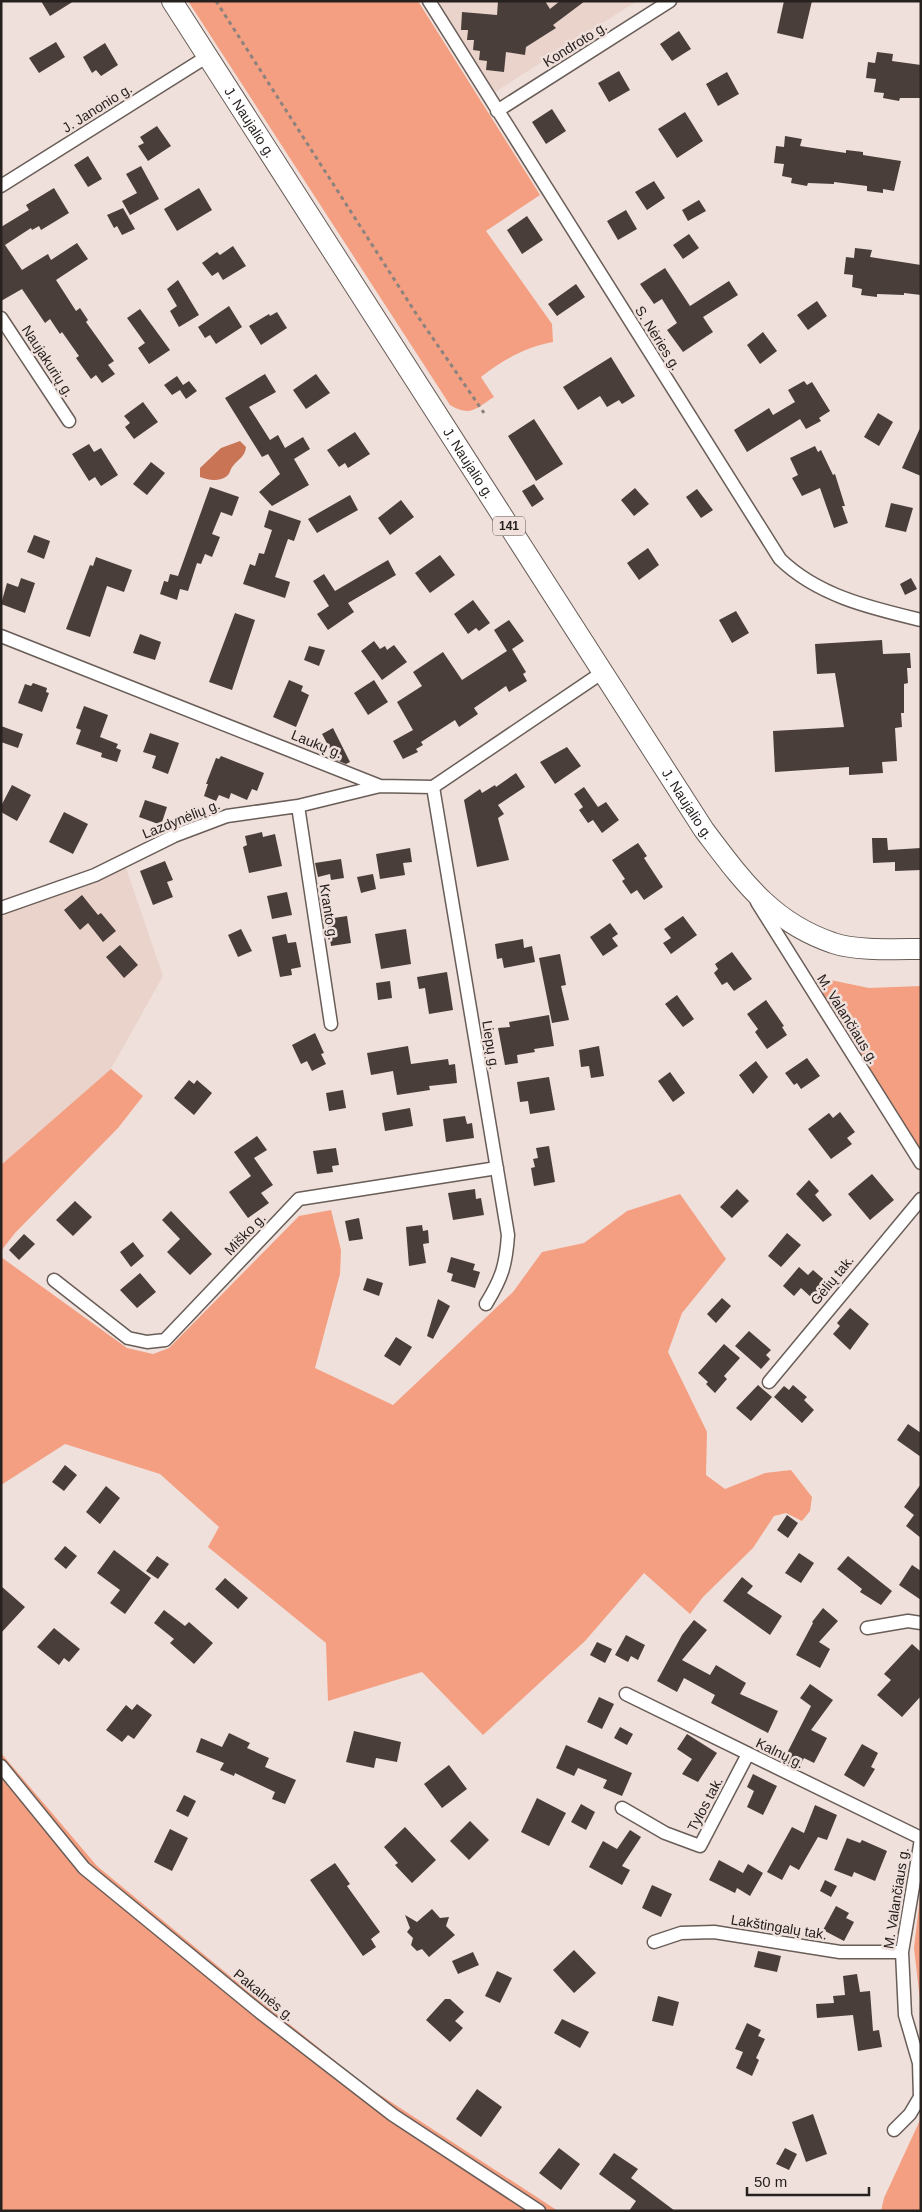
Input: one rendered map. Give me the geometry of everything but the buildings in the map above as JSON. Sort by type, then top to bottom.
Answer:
[{"type":"main road","name":"J. Naujalio g.","points":[[172,1],[704,830],[749,890],[792,925],[835,944],[884,949],[921,949]]},
{"type":"street","name":"S. Nėries g.","points":[[429,1],[780,559],[795,574],[818,588],[850,600],[921,620]]},
{"type":"street","name":"Kondroto g.","points":[[497,111],[670,1]]},
{"type":"street","name":"J. Janonio g.","points":[[1,186],[208,56]]},
{"type":"street","name":"Naujakurių g.","points":[[1,318],[69,421]]},
{"type":"street","name":"Laukų g.","points":[[1,636],[380,786],[433,787]]},
{"type":"street","points":[[433,787],[603,672]]},
{"type":"street","name":"Lazdynėlių g.","points":[[1,908],[95,875],[174,836],[226,816],[298,806],[380,786]]},
{"type":"street","name":"Liepų g.","points":[[433,787],[508,1235],[501,1279],[486,1304]]},
{"type":"street","name":"Kranto g.","points":[[298,806],[331,1024]]},
{"type":"street","name":"M. Valančiaus g.","points":[[749,890],[921,1163]]},
{"type":"street","name":"Miško g.","points":[[54,1280],[128,1338],[147,1342],[165,1340],[299,1199],[496,1168]]},
{"type":"street","name":"Gėlių tak.","points":[[769,1382],[921,1199]]},
{"type":"street","points":[[867,1628],[908,1621],[921,1623]]},
{"type":"street","name":"Kalnų g.","points":[[626,1694],[921,1839]]},
{"type":"street","name":"Tylos tak.","points":[[622,1808],[665,1833],[700,1846],[748,1754]]},
{"type":"street","name":"Pakalnės g.","points":[[1,1766],[92,1874],[261,2013],[394,2115],[539,2211]]},
{"type":"street","name":"M. Valančiaus g.","points":[[894,2130],[910,2114],[920,2097],[919,2063],[905,2015],[902,1952],[921,1839]]},
{"type":"street","name":"Lakštingalų tak.","points":[[654,1942],[681,1933],[714,1932],[840,1952],[902,1952]]},
{"type":"path","points":[[216,1],[418,315],[484,413]]},
{"type":"shaded area","points":[[188,1],[418,1],[540,195],[486,231],[552,324],[553,342],[533,347],[515,355],[481,377],[494,397],[477,408],[468,411],[457,409],[450,405]]},
{"type":"shaded area","points":[[437,1],[637,1],[495,92]]},
{"type":"shaded area","points":[[240,441],[246,447],[243,456],[232,467],[228,475],[217,480],[200,477],[200,468],[221,448]]},
{"type":"shaded area","points":[[125,865],[163,976],[111,1069],[1,1165],[1,917],[17,908]]},
{"type":"shaded area","points":[[816,977],[869,988],[921,986],[921,1152],[814,980]]},
{"type":"shaded area","points":[[111,1069],[143,1096],[118,1128],[15,1233],[1,1251],[1,1165]]},
{"type":"shaded area","points":[[680,1194],[726,1259],[682,1313],[668,1352],[707,1432],[706,1475],[725,1489],[765,1473],[791,1470],[812,1497],[810,1511],[802,1521],[786,1513],[774,1516],[753,1548],[703,1597],[690,1614],[644,1573],[585,1641],[483,1735],[422,1672],[328,1701],[326,1643],[208,1547],[219,1527],[160,1474],[65,1444],[1,1485],[1,1257],[127,1348],[153,1354],[169,1348],[299,1216],[331,1210],[341,1250],[340,1274],[315,1368],[393,1405],[513,1292],[542,1252],[584,1243],[627,1211]]},
{"type":"shaded area","points":[[1,1753],[97,1866],[242,1986],[365,2085],[558,2211],[1,2211]]},
{"type":"shaded area","points":[[921,1888],[921,2009],[914,1948]]},
{"type":"shaded area","points":[[921,2118],[921,2211],[881,2211],[884,2198]]}]
